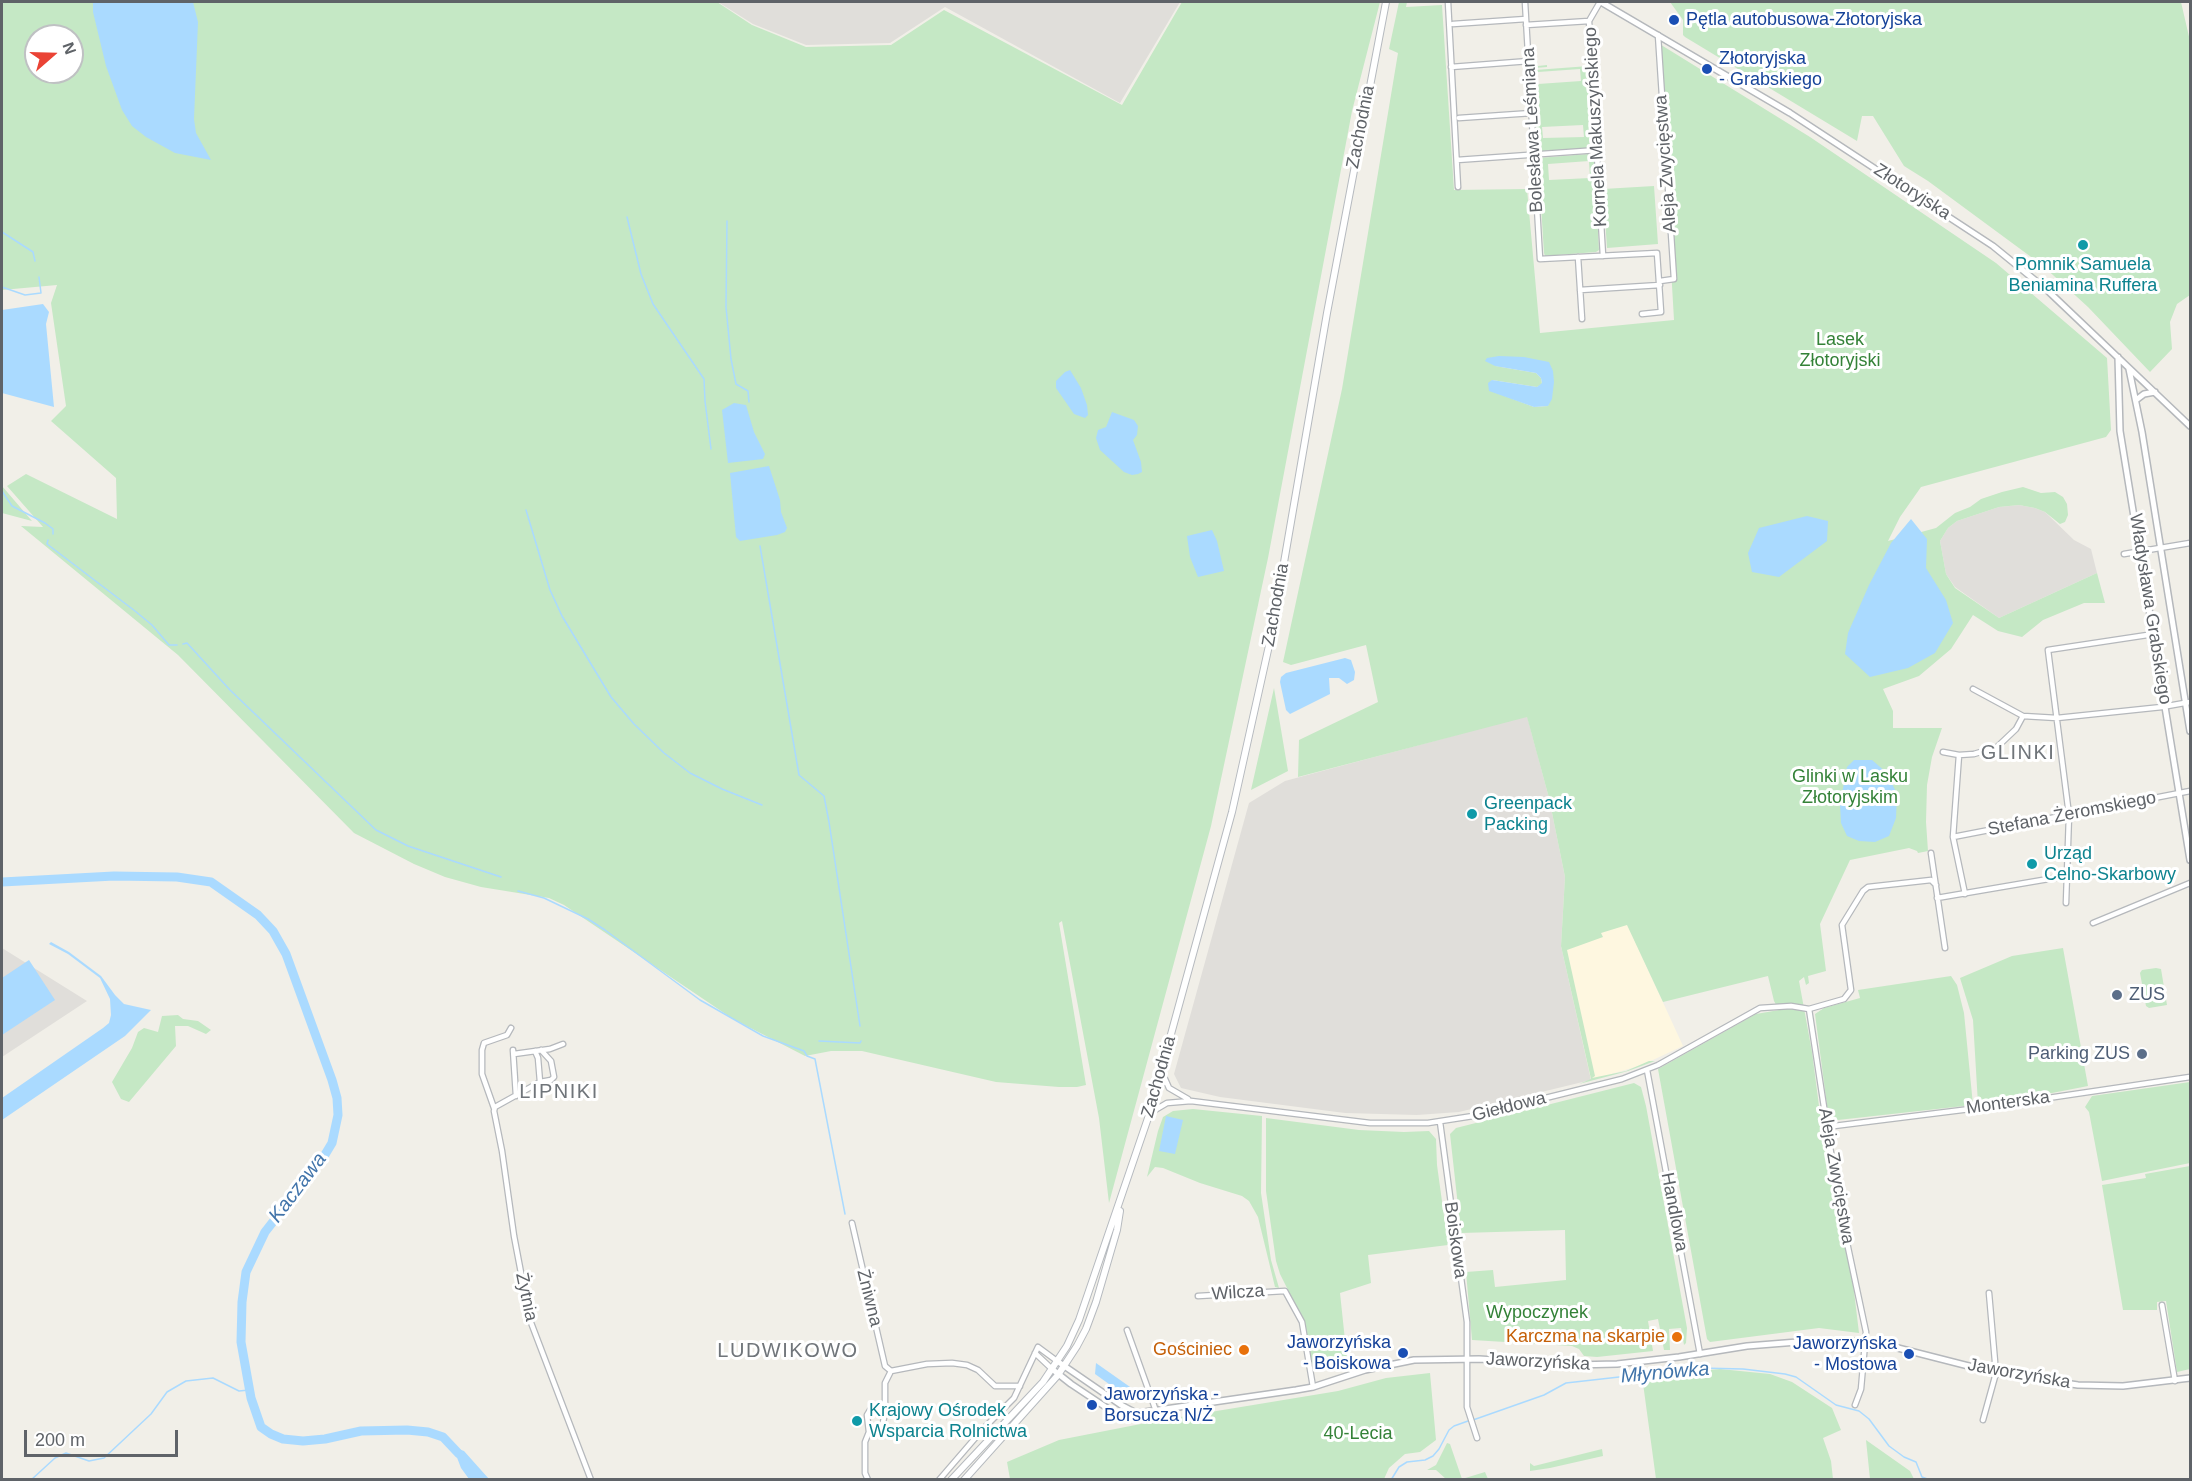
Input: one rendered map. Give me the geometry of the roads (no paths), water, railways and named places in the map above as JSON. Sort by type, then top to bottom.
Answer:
[{"type":"main road","name":"Zachodnia","points":[[1057,1361],[1079,1320],[1110,1227],[1122,1199],[1149,1114],[1232,812],[1270,643],[1346,212],[1386,2]]},
{"type":"main road","name":"Zachodnia","points":[[1064,1366],[1082,1338],[1091,1316],[1117,1230],[1122,1199]]},
{"type":"main road","points":[[951,1479],[1057,1361]]},
{"type":"main road","points":[[964,1479],[1064,1366]]},
{"type":"street","points":[[1448,2],[1458,187]]},
{"type":"street","name":"Bolesława Leśmiana","points":[[1525,2],[1540,260],[1578,257]]},
{"type":"street","name":"Kornela Makuszyńskiego","points":[[1600,2],[1589,21],[1603,256]]},
{"type":"street","name":"Złotoryjska","points":[[1600,2],[1790,113],[1993,246],[2039,283],[2190,426]]},
{"type":"street","points":[[1453,24],[1589,21]]},
{"type":"street","name":"Aleja Zwycięstwa","points":[[1658,35],[1674,279],[1660,283]]},
{"type":"street","points":[[1451,67],[1529,62]]},
{"type":"street","points":[[1459,118],[1532,113]]},
{"type":"street","points":[[1457,160],[1598,150]]},
{"type":"street","points":[[1582,319],[1578,257],[1658,253],[1662,312],[1642,314]]},
{"type":"street","points":[[1580,290],[1660,283]]},
{"type":"street","name":"Władysława Grabskiego","points":[[2118,357],[2119,418],[2190,860]]},
{"type":"street","name":"Władysława Grabskiego","points":[[2129,367],[2188,702],[2190,731]]},
{"type":"street","points":[[2136,400],[2144,394],[2155,392]]},
{"type":"street","points":[[2124,554],[2190,543]]},
{"type":"street","points":[[2066,903],[2069,815],[2048,650],[2154,634]]},
{"type":"street","points":[[1973,689],[2023,716],[2057,717],[2188,702]]},
{"type":"street","points":[[1943,752],[1959,755],[1974,754],[1996,747],[2016,729],[2023,716]]},
{"type":"street","points":[[1959,755],[1953,837],[1965,894]]},
{"type":"street","name":"Stefana Żeromskiego","points":[[1953,837],[2190,791]]},
{"type":"street","points":[[1931,853],[1945,948]]},
{"type":"street","points":[[1937,898],[2066,876]]},
{"type":"street","points":[[1809,1009],[1844,999],[1851,990],[1842,925],[1863,891],[1868,887],[1931,880],[1936,885]]},
{"type":"street","points":[[2093,923],[2190,883]]},
{"type":"street","name":"Giełdowa","points":[[1149,1114],[1165,1104],[1191,1101],[1388,1125],[1440,1122],[1622,1079],[1647,1070],[1760,1008],[1791,1006],[1809,1009]]},
{"type":"street","name":"Aleja Zwycięstwa","points":[[1809,1009],[1839,1205],[1866,1332],[1861,1389],[1855,1405]]},
{"type":"street","name":"Żytnia","points":[[511,1028],[507,1035],[484,1043],[482,1074],[494,1108],[530,1320],[591,1479]]},
{"type":"street","points":[[516,1096],[513,1052],[538,1050],[563,1044]]},
{"type":"street","points":[[494,1108],[540,1082],[551,1080],[554,1077],[550,1061],[538,1050]]},
{"type":"street","points":[[538,1050],[540,1082]]},
{"type":"street","name":"Giełdowa","points":[[1161,1070],[1172,1091],[1191,1101]]},
{"type":"street","name":"Handlowa","points":[[1647,1070],[1700,1354]]},
{"type":"street","name":"Monterska","points":[[1826,1127],[1994,1106],[2190,1077]]},
{"type":"street","name":"Boiskowa","points":[[1440,1122],[1467,1322],[1466,1396],[1470,1421],[1477,1438]]},
{"type":"street","name":"Żniwna","points":[[852,1223],[885,1366],[891,1371]]},
{"type":"street","name":"Wilcza","points":[[1198,1296],[1285,1291],[1302,1322],[1313,1387]]},
{"type":"street","points":[[1983,1420],[1996,1372],[1989,1293]]},
{"type":"street","points":[[2162,1305],[2175,1381]]},
{"type":"street","points":[[1127,1330],[1156,1411]]},
{"type":"street","name":"Jaworzyńska","points":[[1052,1369],[1113,1412],[1124,1415],[1313,1387],[1365,1370],[1401,1362],[1468,1359],[1594,1365],[1643,1362],[1783,1342],[1826,1340],[1865,1342],[1910,1350],[1996,1372],[2043,1381],[2123,1386],[2190,1378]]},
{"type":"street","points":[[1036,1350],[1057,1361],[1137,1414]]},
{"type":"street","points":[[1036,1350],[1052,1369]]},
{"type":"street","points":[[939,1479],[983,1429],[1008,1405],[1020,1386],[1036,1350]]},
{"type":"street","points":[[869,1432],[882,1427],[885,1413],[885,1383],[891,1371],[927,1364],[952,1363],[967,1365],[978,1370],[995,1386],[1020,1386]]},
{"type":"street","points":[[868,1479],[865,1473],[865,1442],[869,1432],[867,1422],[870,1410],[875,1408],[885,1413]]},
{"type":"water","points":[[93,2],[193,2],[198,22],[194,119],[196,133],[211,160],[175,153],[146,137],[132,126],[122,110],[106,66],[93,12]]},
{"type":"water","points":[[43,304],[49,312],[46,324],[54,407],[2,393],[2,310]]},
{"type":"water","points":[[1524,357],[1549,362],[1554,382],[1552,399],[1548,406],[1534,407],[1489,391],[1488,383],[1492,380],[1537,387],[1542,383],[1536,373],[1495,366],[1485,361],[1487,358]]},
{"type":"water","points":[[1070,370],[1081,388],[1087,405],[1088,415],[1085,418],[1074,414],[1056,388],[1056,381]]},
{"type":"water","points":[[734,403],[746,405],[754,432],[765,454],[763,459],[728,463],[722,410]]},
{"type":"water","points":[[1112,412],[1134,420],[1138,426],[1137,435],[1133,440],[1141,462],[1142,472],[1138,474],[1132,475],[1124,472],[1100,450],[1096,438],[1098,430],[1106,427]]},
{"type":"water","points":[[769,466],[787,528],[785,532],[777,535],[740,541],[736,537],[730,473]]},
{"type":"water","points":[[1807,516],[1828,521],[1827,541],[1779,577],[1752,572],[1748,553],[1759,528]]},
{"type":"water","points":[[1911,519],[1927,539],[1926,568],[1946,600],[1953,623],[1935,653],[1908,668],[1870,677],[1845,654],[1848,633],[1891,543]]},
{"type":"water","points":[[1212,530],[1224,571],[1198,577],[1190,557],[1187,536]]},
{"type":"water","points":[[1345,658],[1351,660],[1355,672],[1354,680],[1347,684],[1339,678],[1329,678],[1330,694],[1290,714],[1286,710],[1281,677],[1286,673]]},
{"type":"water","points":[[1854,760],[1872,760],[1887,773],[1897,794],[1896,818],[1889,836],[1875,842],[1859,841],[1847,836],[1841,823],[1840,804],[1847,767]]},
{"type":"water","points":[[51,942],[69,952],[101,976],[124,1004],[151,1010],[125,1036],[2,1120],[2,1098],[109,1023],[110,999],[100,978],[68,954],[49,944]]},
{"type":"water","points":[[29,960],[55,1000],[2,1035],[2,978]]},
{"type":"water","points":[[1166,1116],[1183,1120],[1175,1154],[1159,1151]]},
{"type":"water","points":[[1096,1363],[1140,1394],[1143,1399],[1127,1397],[1095,1374]]},
{"type":"water","points":[[453,1447],[464,1451],[489,1479],[469,1479],[461,1468]]},
{"type":"waterway","points":[[627,217],[641,274],[653,304],[704,379],[711,449]]},
{"type":"waterway","points":[[727,221],[726,307],[731,359],[736,384],[748,391],[749,402]]},
{"type":"waterway","points":[[2,232],[33,252],[35,261]]},
{"type":"waterway","points":[[2,287],[25,295],[41,293],[39,277]]},
{"type":"waterway","points":[[2,491],[12,506],[45,523],[53,529],[53,534]]},
{"type":"waterway","points":[[526,510],[550,590],[562,616],[611,697],[634,724],[664,753],[690,773],[762,805]]},
{"type":"waterway","points":[[48,540],[47,544],[152,625],[169,645],[177,645]]},
{"type":"waterway","points":[[760,546],[799,775],[824,796],[860,1026]]},
{"type":"waterway","points":[[183,644],[187,643],[230,690],[376,830],[408,846],[501,877]]},
{"type":"waterway","name":"Kaczawa","points":[[2,882],[114,876],[177,877],[211,882],[258,915],[273,931],[286,954],[332,1080],[337,1098],[338,1115],[332,1143],[323,1158],[265,1232],[246,1272],[242,1302],[241,1342],[251,1398],[261,1427],[283,1439],[303,1441],[361,1431],[428,1432],[443,1437],[459,1454]]},
{"type":"waterway","points":[[518,891],[544,898],[588,919],[700,1000],[763,1036],[804,1051],[807,1056],[815,1059],[845,1214]]},
{"type":"waterway","points":[[819,1041],[860,1043],[861,1041]]},
{"type":"waterway","name":"Młynówka","points":[[1473,1420],[1544,1395],[1566,1383],[1699,1368],[1743,1369],[1785,1374],[1796,1377],[1836,1405],[1859,1411],[1869,1419],[1889,1446],[1904,1457],[1916,1462],[1922,1477],[1930,1480]]},
{"type":"waterway","points":[[31,1480],[55,1458],[66,1453],[89,1461],[104,1458],[151,1414],[167,1392],[186,1381],[213,1378],[239,1391],[249,1390]]},
{"type":"waterway","name":"Młynówka","points":[[1391,1480],[1399,1467],[1407,1462],[1425,1460],[1433,1456],[1449,1430],[1468,1421]]},
{"type":"place","name":"Pętla autobusowa-Złotoryjska","points":[[1674,20]]},
{"type":"place","name":"Złotoryjska - Grabskiego","points":[[1707,69]]},
{"type":"place","name":"Pomnik Samuela Beniamina Ruffera","points":[[2083,245]]},
{"type":"place","name":"Greenpack Packing","points":[[1472,814]]},
{"type":"place","name":"Urząd Celno-Skarbowy","points":[[2032,864]]},
{"type":"place","name":"ZUS","points":[[2117,995]]},
{"type":"place","name":"Parking ZUS","points":[[2142,1054]]},
{"type":"place","name":"Karczma na skarpie","points":[[1677,1337]]},
{"type":"place","name":"Gościniec","points":[[1244,1350]]},
{"type":"place","name":"Jaworzyńska - Boiskowa","points":[[1403,1353]]},
{"type":"place","name":"Jaworzyńska - Mostowa","points":[[1909,1354]]},
{"type":"place","name":"Jaworzyńska - Borsucza N/Ż","points":[[1092,1405]]},
{"type":"place","name":"Krajowy Ośrodek Wsparcia Rolnictwa","points":[[857,1421]]},
{"type":"district","name":"GLINKI","points":[[2018,753]]},
{"type":"district","name":"LIPNIKI","points":[[559,1092]]},
{"type":"district","name":"LUDWIKOWO","points":[[788,1351]]},
{"type":"park label","name":"Lasek Złotoryjski","points":[[1840,350]]},
{"type":"park label","name":"Glinki w Lasku Złotoryjskim","points":[[1850,787]]},
{"type":"park label","name":"Wypoczynek","points":[[1537,1313]]},
{"type":"park label","name":"40-Lecia","points":[[1358,1434]]}]
